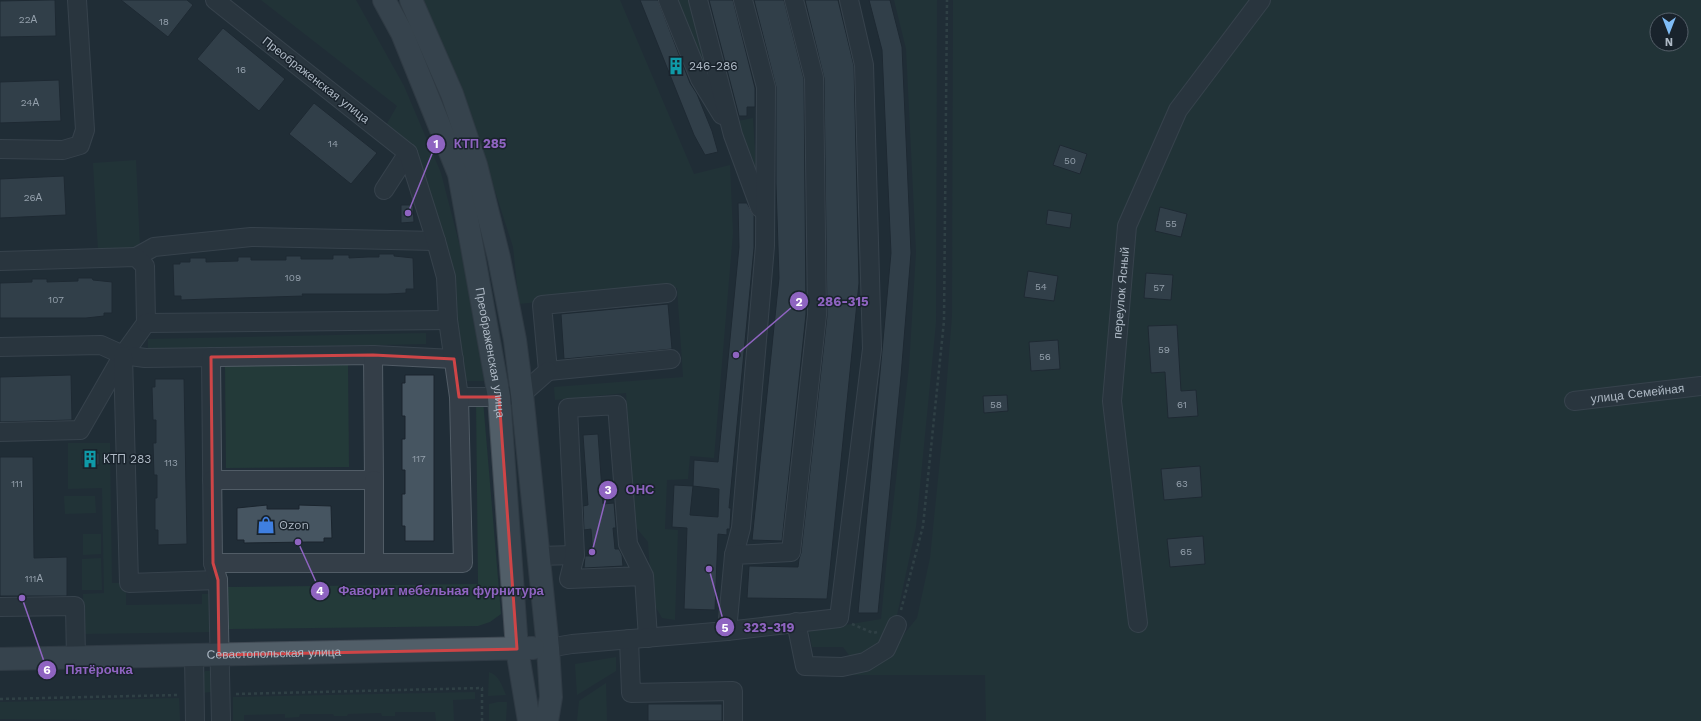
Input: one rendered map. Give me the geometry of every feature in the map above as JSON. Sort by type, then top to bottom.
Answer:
[{"type":"main road","name":"Преображенская улица","points":[[384,0],[402,33],[459,174],[499,397],[518,649],[529,721]]},
{"type":"main road","name":"Преображенская улица","points":[[411,0],[452,94],[476,165],[502,273],[515,340],[522,394],[548,648],[551,697],[547,721]]},
{"type":"main road","name":"Севастопольская улица","points":[[0,659],[548,648]]},
{"type":"street","points":[[0,149],[63,150],[80,145],[85,130],[77,0]]},
{"type":"street","name":"Преображенская улица","points":[[216,0],[408,153]]},
{"type":"street","points":[[668,0],[700,79],[733,135]]},
{"type":"street","points":[[698,0],[733,135],[764,218]]},
{"type":"street","points":[[727,632],[734,555],[741,528],[765,246],[766,87],[743,0]]},
{"type":"street","points":[[734,555],[791,552],[816,330],[814,78],[794,0]]},
{"type":"street","points":[[548,648],[572,644],[727,632],[796,622],[839,618],[872,349],[864,65],[849,0]]},
{"type":"street","name":"переулок Ясный","points":[[1138,623],[1112,401],[1127,226],[1178,110],[1261,0]]},
{"type":"street","points":[[384,190],[408,153]]},
{"type":"street","points":[[122,355],[129,583],[216,572],[374,564],[463,564],[459,397],[448,320],[446,277],[408,153]]},
{"type":"street","points":[[0,261],[136,256],[154,246],[251,237],[436,241]]},
{"type":"street","points":[[0,432],[80,430],[122,355],[146,323],[145,266],[136,256]]},
{"type":"street","points":[[548,371],[542,305],[667,293]]},
{"type":"street","points":[[146,323],[448,320]]},
{"type":"street","points":[[0,347],[101,344],[122,355],[144,358],[373,355],[454,359]]},
{"type":"street","points":[[373,355],[374,564]]},
{"type":"street","points":[[211,357],[212,480],[220,655],[221,721]]},
{"type":"street","points":[[459,397],[499,397],[522,394],[548,371],[671,359]]},
{"type":"street","name":"улица Семейная","points":[[1574,401],[1701,386]]},
{"type":"street","points":[[644,576],[569,579],[575,555],[568,408],[617,405],[628,544],[644,576],[648,638]]},
{"type":"street","points":[[212,480],[374,480]]},
{"type":"street","points":[[538,556],[575,555]]},
{"type":"street","points":[[0,607],[75,606],[76,658]]},
{"type":"street","points":[[796,622],[805,666],[842,667],[865,662],[886,649],[897,625]]},
{"type":"street","points":[[629,639],[631,692],[733,691],[733,721]]},
{"type":"street","points":[[194,655],[194,721]]},
{"type":"path","points":[[839,618],[873,633],[897,625],[923,526],[944,321],[947,0]]},
{"type":"path","points":[[220,694],[482,688],[482,721]]},
{"type":"path","points":[[0,699],[194,695]]},
{"type":"highlighted area","points":[[373,355],[454,359],[459,397],[499,397],[517,649],[219,655],[218,580],[213,563],[211,357]]},
{"type":"green space","points":[[261,0],[356,0],[404,86],[441,173],[481,328],[484,381],[463,381],[443,235],[385,127],[397,106]]},
{"type":"green space","points":[[421,0],[620,0],[694,174],[730,165],[733,233],[714,458],[690,456],[688,479],[667,480],[665,529],[678,530],[675,620],[662,618],[652,601],[648,542],[634,525],[626,393],[555,400],[554,387],[683,377],[677,288],[519,304],[513,247],[461,85]]},
{"type":"green space","points":[[673,0],[690,0],[709,70],[701,68]]},
{"type":"green space","points":[[894,0],[937,0],[936,323],[916,527],[896,620],[887,642],[852,659],[843,647],[812,647],[809,631],[881,619],[909,367],[916,252],[906,49]]},
{"type":"green space","points":[[953,0],[1701,0],[1701,721],[986,721],[985,675],[826,675],[879,665],[917,618],[930,558],[943,430],[952,316]]},
{"type":"green space","points":[[753,118],[756,168],[738,121]]},
{"type":"green space","points":[[136,160],[140,248],[98,250],[93,163]]},
{"type":"green space","points":[[426,333],[426,344],[148,350],[148,339]]},
{"type":"green space","points":[[348,365],[349,467],[226,468],[225,366]]},
{"type":"green space","points":[[476,400],[483,400],[501,614],[490,622],[478,626],[229,629],[228,587],[478,584]]},
{"type":"green space","points":[[68,443],[110,443],[112,583],[126,583],[126,605],[202,604],[202,594],[215,594],[216,632],[84,634],[83,594],[104,593],[102,488],[68,489]]},
{"type":"green space","points":[[64,496],[95,496],[96,513],[65,514]]},
{"type":"green space","points":[[83,534],[101,534],[101,554],[83,555]]},
{"type":"green space","points":[[101,558],[102,590],[82,590],[82,559]]},
{"type":"green space","points":[[616,657],[616,671],[577,695],[575,664]]},
{"type":"green space","points":[[205,671],[213,671],[216,687],[211,692],[201,693],[201,676]]},
{"type":"green space","points":[[489,672],[498,678],[506,695],[488,696]]},
{"type":"green space","points":[[606,683],[607,721],[577,721],[579,701]]},
{"type":"green space","points":[[475,692],[475,699],[453,700],[454,721],[436,721],[435,712],[395,712],[395,716],[382,716],[381,713],[348,714],[347,716],[334,716],[333,714],[300,714],[299,717],[285,718],[285,714],[244,715],[244,721],[233,721],[233,697]]},
{"type":"green space","points":[[179,698],[180,721],[0,719],[0,702]]},
{"type":"green space","points":[[507,702],[506,721],[489,721],[489,704]]},
{"type":"building","points":[[55,0],[56,36],[0,37],[0,1]]},
{"type":"building","points":[[121,0],[187,0],[193,5],[168,37]]},
{"type":"building","name":"246-286","points":[[640,0],[658,0],[690,83],[697,94],[712,131],[718,152],[705,155],[694,135]]},
{"type":"building","points":[[709,0],[733,0],[755,88],[755,107],[747,107],[747,116],[739,116]]},
{"type":"building","points":[[754,0],[784,0],[804,79],[806,314],[782,541],[752,540],[779,278],[776,184],[776,87]]},
{"type":"building","points":[[805,0],[838,0],[854,66],[859,283],[827,599],[747,598],[749,566],[798,567],[801,553],[827,316],[824,78]]},
{"type":"building","points":[[869,0],[890,0],[902,47],[911,253],[901,376],[878,613],[858,613],[891,253],[882,50]]},
{"type":"building","points":[[223,28],[285,79],[259,111],[197,59]]},
{"type":"building","points":[[59,80],[61,121],[0,123],[0,82]]},
{"type":"building","points":[[314,103],[377,153],[351,184],[289,134]]},
{"type":"building","points":[[1060,145],[1087,154],[1080,174],[1053,165]]},
{"type":"building","points":[[64,176],[66,215],[0,218],[0,179]]},
{"type":"building","points":[[738,203],[747,203],[754,216],[754,248],[729,508],[731,508],[730,529],[727,529],[727,535],[718,534],[715,610],[684,609],[687,528],[672,527],[674,485],[693,486],[694,460],[718,462],[739,247]],"holes":[[[693,486],[719,489],[718,517],[690,515]]]},
{"type":"building","points":[[401,205],[413,205],[414,222],[401,223]]},
{"type":"building","points":[[1160,207],[1187,214],[1181,237],[1155,231]]},
{"type":"building","points":[[1048,210],[1072,214],[1070,228],[1046,224]]},
{"type":"building","points":[[379,254],[394,254],[394,256],[413,258],[414,289],[406,289],[406,293],[388,294],[302,294],[303,296],[181,300],[181,296],[174,296],[173,264],[190,262],[190,258],[206,258],[206,262],[238,261],[238,257],[251,257],[251,260],[286,260],[286,256],[301,256],[301,259],[333,259],[333,255],[349,255],[349,258],[379,257]]},
{"type":"building","points":[[1028,271],[1058,276],[1054,301],[1024,297]]},
{"type":"building","points":[[1146,273],[1173,275],[1171,300],[1144,298]]},
{"type":"building","points":[[78,278],[92,278],[93,280],[112,282],[112,313],[104,313],[104,316],[86,318],[0,318],[0,283],[32,282],[32,279],[47,279],[47,282],[78,281]]},
{"type":"building","points":[[668,304],[672,349],[564,359],[561,314]]},
{"type":"building","points":[[1177,325],[1181,391],[1196,390],[1198,416],[1168,418],[1165,372],[1151,373],[1148,326]]},
{"type":"building","points":[[1058,340],[1060,369],[1031,371],[1029,342]]},
{"type":"building","points":[[71,375],[72,420],[0,422],[0,377]]},
{"type":"building","points":[[405,375],[434,375],[434,541],[405,541],[405,526],[402,526],[402,494],[405,494],[405,470],[402,470],[402,439],[405,439],[405,416],[402,416],[402,383],[405,383]]},
{"type":"building","points":[[155,379],[184,379],[187,544],[158,545],[158,530],[155,530],[157,475],[154,475],[153,443],[156,443],[156,420],[153,420],[152,387],[155,387]]},
{"type":"building","points":[[1007,395],[1008,411],[984,413],[983,396]]},
{"type":"building","points":[[598,434],[603,504],[614,503],[616,528],[613,528],[615,549],[619,549],[622,555],[623,566],[584,568],[585,556],[593,556],[591,529],[584,530],[583,506],[588,505],[583,435]]},
{"type":"building","name":"КТП 283","points":[[82,453],[99,453],[99,465],[82,465]]},
{"type":"building","points":[[0,457],[33,457],[34,558],[67,557],[67,596],[0,596]]},
{"type":"building","points":[[1200,466],[1202,497],[1164,500],[1161,469]]},
{"type":"building","points":[[267,505],[267,509],[299,509],[299,505],[331,506],[332,538],[324,538],[324,542],[244,543],[244,540],[237,540],[237,508]]},
{"type":"building","points":[[1203,536],[1205,564],[1170,567],[1167,539]]},
{"type":"building","points":[[648,704],[722,704],[722,721],[648,721]]},
{"type":"place","name":"246-286","points":[[676,66]]},
{"type":"place","name":"КТП 285","points":[[408,213]]},
{"type":"place","name":"286-315","points":[[736,355]]},
{"type":"place","name":"КТП 283","points":[[90,459]]},
{"type":"place","name":"Ozon","points":[[266,525]]},
{"type":"place","name":"Фаворит мебельная фурнитура","points":[[298,542]]},
{"type":"place","name":"ОНС","points":[[592,552]]},
{"type":"place","name":"323-319","points":[[709,569]]},
{"type":"place","name":"Пятёрочка","points":[[22,598]]}]
